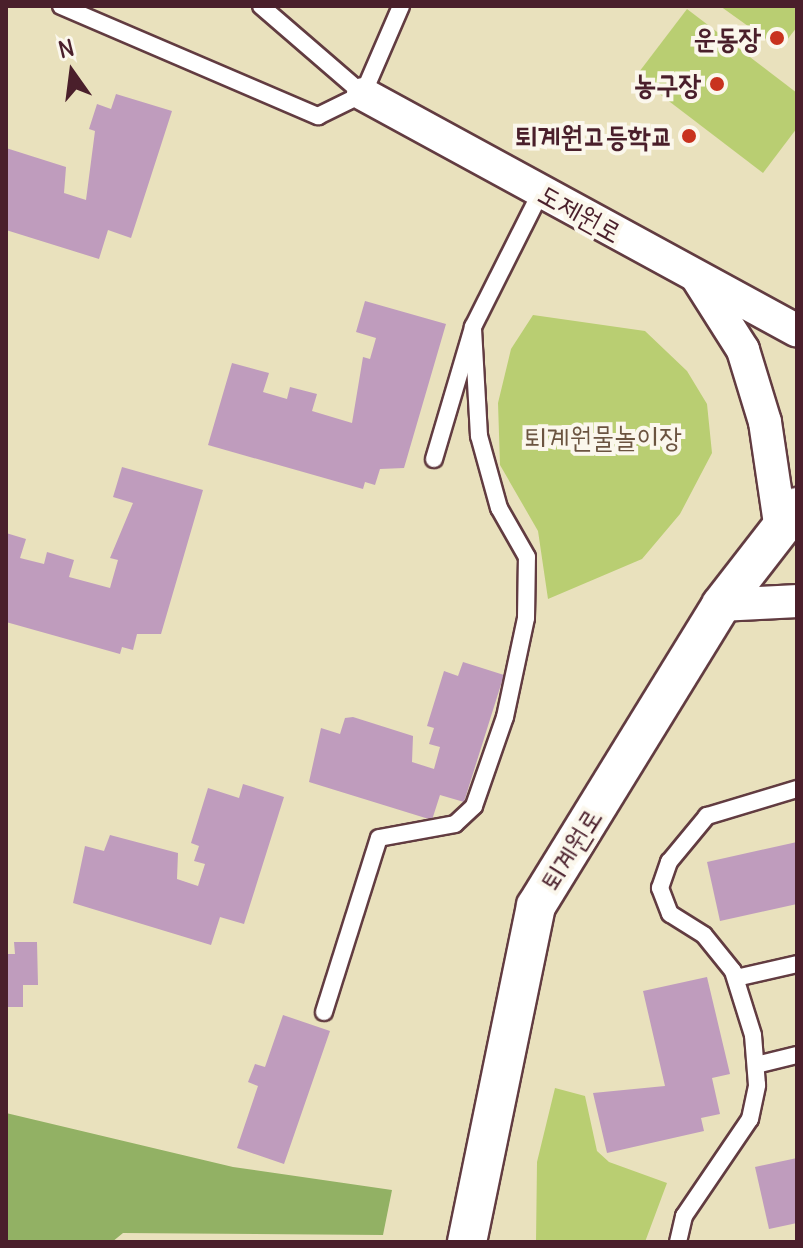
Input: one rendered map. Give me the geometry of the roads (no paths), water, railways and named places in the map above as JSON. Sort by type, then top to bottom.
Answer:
[{"type":"street","name":"도제원로","points":[[363,94],[797,331]]},
{"type":"street","points":[[696,276],[743,350],[789,519]]},
{"type":"street","name":"퇴계원로","points":[[467,1242],[536,906],[721,605],[789,519]]},
{"type":"street","points":[[721,605],[797,601]]},
{"type":"lane","points":[[61,6],[318,116],[363,94],[401,6]]},
{"type":"lane","points":[[261,6],[363,94]]},
{"type":"lane","points":[[434,459],[473,327],[541,192]]},
{"type":"lane","points":[[324,1012],[379,838],[455,824],[474,806],[505,717],[526,618],[527,557],[499,508],[479,436],[473,327]]},
{"type":"lane","points":[[678,1242],[684,1216],[750,1119],[756,1065],[736,978],[704,935],[670,914],[660,888],[669,862],[707,816],[797,789]]},
{"type":"lane","points":[[736,978],[797,964]]},
{"type":"lane","points":[[756,1065],[797,1055]]},
{"type":"place","name":"운동장","points":[[777,38]]},
{"type":"place","name":"농구장","points":[[717,84]]},
{"type":"place","name":"퇴계원고등학교","points":[[689,136]]},
{"type":"park label","name":"퇴계원물놀이장","points":[[603,437]]}]
